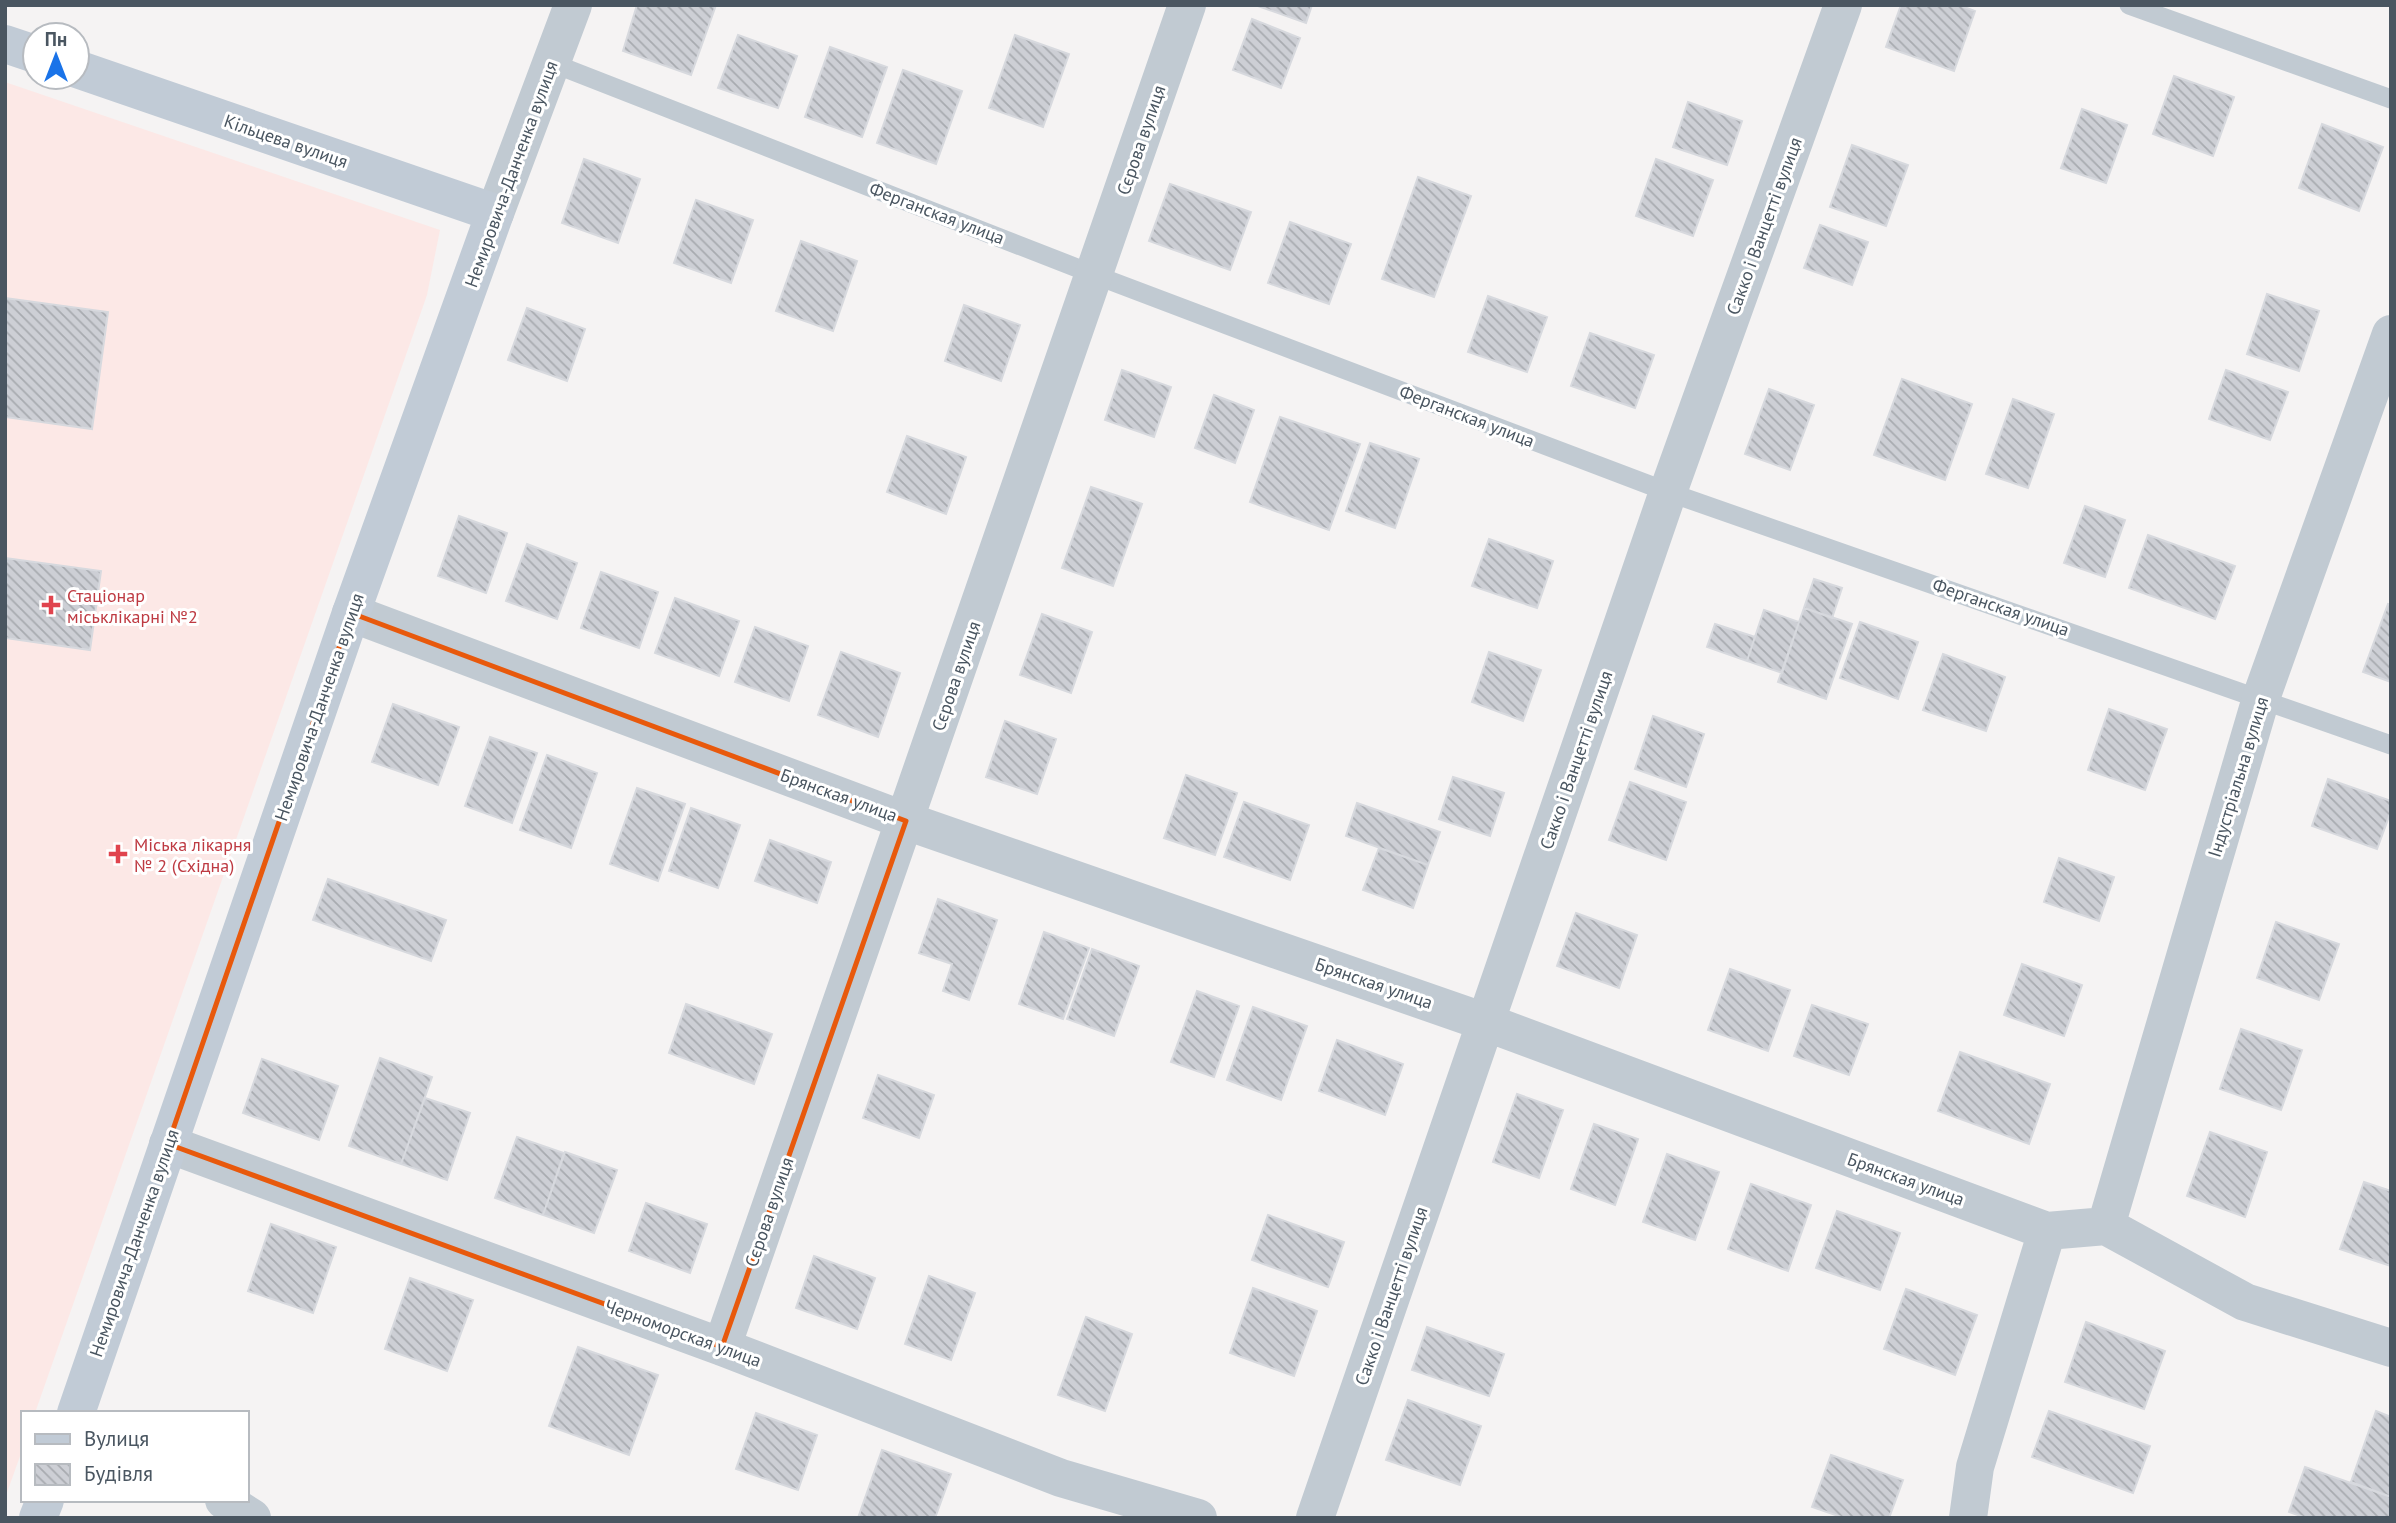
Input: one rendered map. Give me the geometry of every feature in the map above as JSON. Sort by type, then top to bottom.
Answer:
[{"type":"street","name":"Немировича-Данченка вулиця","points":[[77,1411],[351,614],[573,5]]},
{"type":"street","name":"Сєрова вулиця","points":[[722,1347],[1187,5]]},
{"type":"street","name":"Сакко і Ванцетті вулиця","points":[[1315,1518],[1668,492],[1843,5]]},
{"type":"street","name":"Кільцева вулиця","points":[[91,74],[495,213]]},
{"type":"street","name":"Індустріальна вулиця","points":[[2106,1226],[2260,698],[2391,334]]},
{"type":"street","name":"Брянская улица","points":[[351,614],[906,821],[1485,1022],[2046,1231],[2106,1226]]},
{"type":"street","name":"Черноморская улица","points":[[168,1144],[722,1347],[1061,1478],[1198,1518]]},
{"type":"street","points":[[2106,1226],[2245,1302],[2391,1348]]},
{"type":"street","points":[[1968,1518],[1975,1467],[2046,1231]]},
{"type":"street","points":[[226,1502],[252,1518]]},
{"type":"lane","points":[[2129,5],[2391,99]]},
{"type":"lane","name":"Ферганская улица","points":[[552,63],[1095,275],[1668,492],[2391,745]]},
{"type":"highlighted area","points":[[351,613],[906,821],[722,1347],[168,1144]]},
{"type":"shaded area","name":"Міська лікарня № 2 (Східна)","points":[[5,82],[21,87],[21,91],[31,91],[440,230],[427,295],[36,1411],[21,1411],[21,1454],[5,1498]]},
{"type":"building","points":[[637,5],[716,5],[691,75],[623,51]]},
{"type":"building","points":[[1255,5],[1312,5],[1306,23]]},
{"type":"building","points":[[1901,5],[1959,5],[1975,11],[1954,71],[1886,47]]},
{"type":"building","points":[[1252,19],[1300,38],[1281,88],[1233,70]]},
{"type":"building","points":[[738,35],[797,56],[778,108],[718,88]]},
{"type":"building","points":[[1015,35],[1069,54],[1043,127],[989,108]]},
{"type":"building","points":[[830,47],[887,67],[862,137],[805,117]]},
{"type":"building","points":[[903,70],[962,91],[936,164],[877,143]]},
{"type":"building","points":[[2174,76],[2234,97],[2213,156],[2153,134]]},
{"type":"building","points":[[1688,102],[1742,121],[1727,165],[1673,147]]},
{"type":"building","points":[[2082,109],[2127,125],[2106,183],[2061,168]]},
{"type":"building","points":[[2322,124],[2383,147],[2359,211],[2299,188]]},
{"type":"building","points":[[1852,145],[1908,165],[1886,226],[1830,207]]},
{"type":"building","points":[[584,159],[640,179],[618,243],[562,223]]},
{"type":"building","points":[[1656,159],[1713,180],[1693,236],[1636,216]]},
{"type":"building","points":[[1418,177],[1471,196],[1434,297],[1382,279]]},
{"type":"building","points":[[1170,184],[1251,212],[1230,270],[1149,241]]},
{"type":"building","points":[[696,200],[753,220],[731,283],[674,263]]},
{"type":"building","points":[[1290,222],[1351,244],[1329,304],[1268,283]]},
{"type":"building","points":[[1820,225],[1868,242],[1852,285],[1804,268]]},
{"type":"building","points":[[801,241],[857,261],[833,331],[776,311]]},
{"type":"building","points":[[2267,294],[2319,311],[2299,371],[2247,354]]},
{"type":"building","points":[[1488,296],[1547,317],[1527,372],[1468,352]]},
{"type":"building","points":[[5,298],[108,312],[92,429],[5,417]]},
{"type":"building","points":[[964,305],[1020,325],[1001,381],[945,361]]},
{"type":"building","points":[[527,308],[585,329],[567,381],[508,360]]},
{"type":"building","points":[[1590,333],[1654,355],[1635,408],[1571,386]]},
{"type":"building","points":[[1122,370],[1171,387],[1154,437],[1105,420]]},
{"type":"building","points":[[2226,370],[2288,392],[2270,440],[2209,419]]},
{"type":"building","points":[[1902,379],[1972,404],[1945,480],[1874,455]]},
{"type":"building","points":[[1769,389],[1814,405],[1790,470],[1745,454]]},
{"type":"building","points":[[1214,395],[1254,410],[1235,463],[1195,448]]},
{"type":"building","points":[[2013,399],[2054,414],[2028,488],[1986,474]]},
{"type":"building","points":[[1280,417],[1360,444],[1329,530],[1250,502]]},
{"type":"building","points":[[907,436],[966,457],[946,514],[887,492]]},
{"type":"building","points":[[1370,443],[1419,459],[1395,528],[1346,511]]},
{"type":"building","points":[[1091,487],[1142,504],[1113,586],[1062,568]]},
{"type":"building","points":[[2085,506],[2125,520],[2105,577],[2064,563]]},
{"type":"building","points":[[459,516],[507,533],[486,593],[438,576]]},
{"type":"building","points":[[2148,535],[2235,566],[2215,619],[2129,588]]},
{"type":"building","points":[[1489,539],[1553,561],[1537,608],[1472,586]]},
{"type":"building","points":[[527,544],[577,563],[557,619],[506,601]]},
{"type":"building","name":"Стаціонар міськлікарні №2","points":[[5,558],[101,571],[90,650],[5,638]]},
{"type":"building","points":[[601,572],[658,592],[639,648],[581,628]]},
{"type":"building","points":[[1814,579],[1842,588],[1832,618],[1804,608]]},
{"type":"building","points":[[675,598],[739,621],[719,676],[655,653]]},
{"type":"building","points":[[2388,604],[2391,605],[2391,682],[2363,672]]},
{"type":"building","points":[[1804,608],[1852,624],[1826,699],[1778,682]]},
{"type":"building","points":[[1764,610],[1799,622],[1782,673],[1747,661]]},
{"type":"building","points":[[1042,614],[1092,632],[1071,693],[1020,675]]},
{"type":"building","points":[[1860,622],[1918,642],[1898,699],[1840,678]]},
{"type":"building","points":[[1715,624],[1755,637],[1747,661],[1707,647]]},
{"type":"building","points":[[755,627],[808,646],[789,701],[735,682]]},
{"type":"building","points":[[841,652],[900,673],[878,737],[818,715]]},
{"type":"building","points":[[1489,652],[1541,670],[1523,721],[1472,702]]},
{"type":"building","points":[[1943,654],[2005,677],[1986,731],[1923,710]]},
{"type":"building","points":[[393,704],[459,727],[438,785],[372,762]]},
{"type":"building","points":[[2109,709],[2167,729],[2145,790],[2088,770]]},
{"type":"building","points":[[1653,716],[1704,734],[1686,787],[1635,769]]},
{"type":"building","points":[[1005,721],[1056,739],[1037,794],[986,777]]},
{"type":"building","points":[[490,737],[537,753],[512,823],[465,806]]},
{"type":"building","points":[[547,755],[597,773],[571,848],[520,830]]},
{"type":"building","points":[[1186,775],[1237,793],[1215,855],[1164,838]]},
{"type":"building","points":[[1453,777],[1504,793],[1490,836],[1439,819]]},
{"type":"building","points":[[2328,779],[2391,801],[2391,811],[2377,849],[2312,826]]},
{"type":"building","points":[[1630,782],[1686,802],[1666,860],[1609,840]]},
{"type":"building","points":[[637,788],[685,804],[658,881],[610,864]]},
{"type":"building","points":[[1244,802],[1309,825],[1290,880],[1224,857]]},
{"type":"building","points":[[1357,803],[1440,832],[1428,865],[1346,836]]},
{"type":"building","points":[[691,808],[740,825],[718,888],[669,871]]},
{"type":"building","points":[[770,840],[831,862],[817,903],[755,881]]},
{"type":"building","points":[[1379,848],[1428,865],[1413,908],[1363,890]]},
{"type":"building","points":[[2059,858],[2114,877],[2099,921],[2044,902]]},
{"type":"building","points":[[328,879],[446,920],[431,961],[313,920]]},
{"type":"building","points":[[938,899],[997,920],[969,1000],[943,991],[952,964],[919,953]]},
{"type":"building","points":[[1576,913],[1637,935],[1619,988],[1557,966]]},
{"type":"building","points":[[2276,922],[2339,944],[2319,1000],[2257,978]]},
{"type":"building","points":[[1044,932],[1089,948],[1063,1019],[1019,1004]]},
{"type":"building","points":[[1092,949],[1139,966],[1114,1036],[1067,1019]]},
{"type":"building","points":[[2022,964],[2082,985],[2064,1036],[2004,1015]]},
{"type":"building","points":[[1730,969],[1790,990],[1768,1051],[1708,1030]]},
{"type":"building","points":[[1197,991],[1239,1006],[1214,1077],[1171,1062]]},
{"type":"building","points":[[686,1004],[772,1034],[754,1084],[669,1053]]},
{"type":"building","points":[[1812,1005],[1868,1024],[1849,1075],[1794,1056]]},
{"type":"building","points":[[1253,1007],[1307,1026],[1281,1100],[1227,1080]]},
{"type":"building","points":[[2241,1029],[2302,1050],[2281,1110],[2220,1089]]},
{"type":"building","points":[[1337,1040],[1403,1064],[1385,1115],[1319,1091]]},
{"type":"building","points":[[1960,1052],[2050,1084],[2029,1144],[1938,1111]]},
{"type":"building","points":[[380,1058],[432,1077],[401,1164],[349,1146]]},
{"type":"building","points":[[262,1059],[338,1086],[319,1140],[243,1113]]},
{"type":"building","points":[[878,1075],[934,1095],[919,1138],[863,1118]]},
{"type":"building","points":[[1517,1094],[1563,1110],[1539,1178],[1493,1162]]},
{"type":"building","points":[[425,1098],[470,1113],[447,1180],[401,1164]]},
{"type":"building","points":[[1594,1124],[1638,1139],[1615,1205],[1571,1189]]},
{"type":"building","points":[[2210,1132],[2267,1152],[2245,1217],[2187,1196]]},
{"type":"building","points":[[517,1137],[564,1153],[543,1215],[495,1198]]},
{"type":"building","points":[[565,1152],[617,1170],[594,1233],[543,1215]]},
{"type":"building","points":[[1667,1154],[1719,1172],[1695,1240],[1643,1222]]},
{"type":"building","points":[[2364,1182],[2391,1191],[2391,1266],[2340,1249]]},
{"type":"building","points":[[1751,1184],[1811,1205],[1788,1271],[1728,1249]]},
{"type":"building","points":[[646,1203],[707,1224],[690,1273],[629,1251]]},
{"type":"building","points":[[1837,1211],[1900,1233],[1880,1290],[1816,1268]]},
{"type":"building","points":[[1268,1215],[1344,1242],[1328,1287],[1252,1260]]},
{"type":"building","points":[[271,1224],[336,1247],[313,1313],[248,1291]]},
{"type":"building","points":[[814,1256],[875,1278],[857,1329],[796,1308]]},
{"type":"building","points":[[929,1276],[975,1293],[951,1360],[905,1344]]},
{"type":"building","points":[[410,1278],[473,1300],[447,1371],[385,1349]]},
{"type":"building","points":[[1253,1288],[1317,1311],[1294,1376],[1230,1353]]},
{"type":"building","points":[[1906,1289],[1977,1315],[1955,1375],[1884,1349]]},
{"type":"building","points":[[1086,1317],[1132,1334],[1105,1411],[1058,1395]]},
{"type":"building","points":[[2086,1322],[2165,1351],[2144,1409],[2065,1382]]},
{"type":"building","points":[[1427,1327],[1504,1354],[1489,1396],[1412,1370]]},
{"type":"building","points":[[578,1347],[658,1375],[629,1455],[549,1426]]},
{"type":"building","points":[[1408,1400],[1481,1426],[1460,1485],[1386,1460]]},
{"type":"building","points":[[2049,1411],[2150,1446],[2133,1493],[2032,1457]]},
{"type":"building","points":[[2376,1411],[2391,1417],[2391,1497],[2351,1482]]},
{"type":"building","points":[[756,1413],[817,1435],[798,1490],[736,1469]]},
{"type":"building","points":[[882,1450],[951,1474],[935,1518],[858,1518]]},
{"type":"building","points":[[1831,1455],[1903,1480],[1889,1518],[1844,1518],[1812,1507]]},
{"type":"building","points":[[2305,1467],[2391,1497],[2391,1518],[2306,1518],[2289,1512]]},
{"type":"place","name":"Стаціонар міськлікарні №2","points":[[51,605]]},
{"type":"place","name":"Міська лікарня № 2 (Східна)","points":[[118,854]]}]
